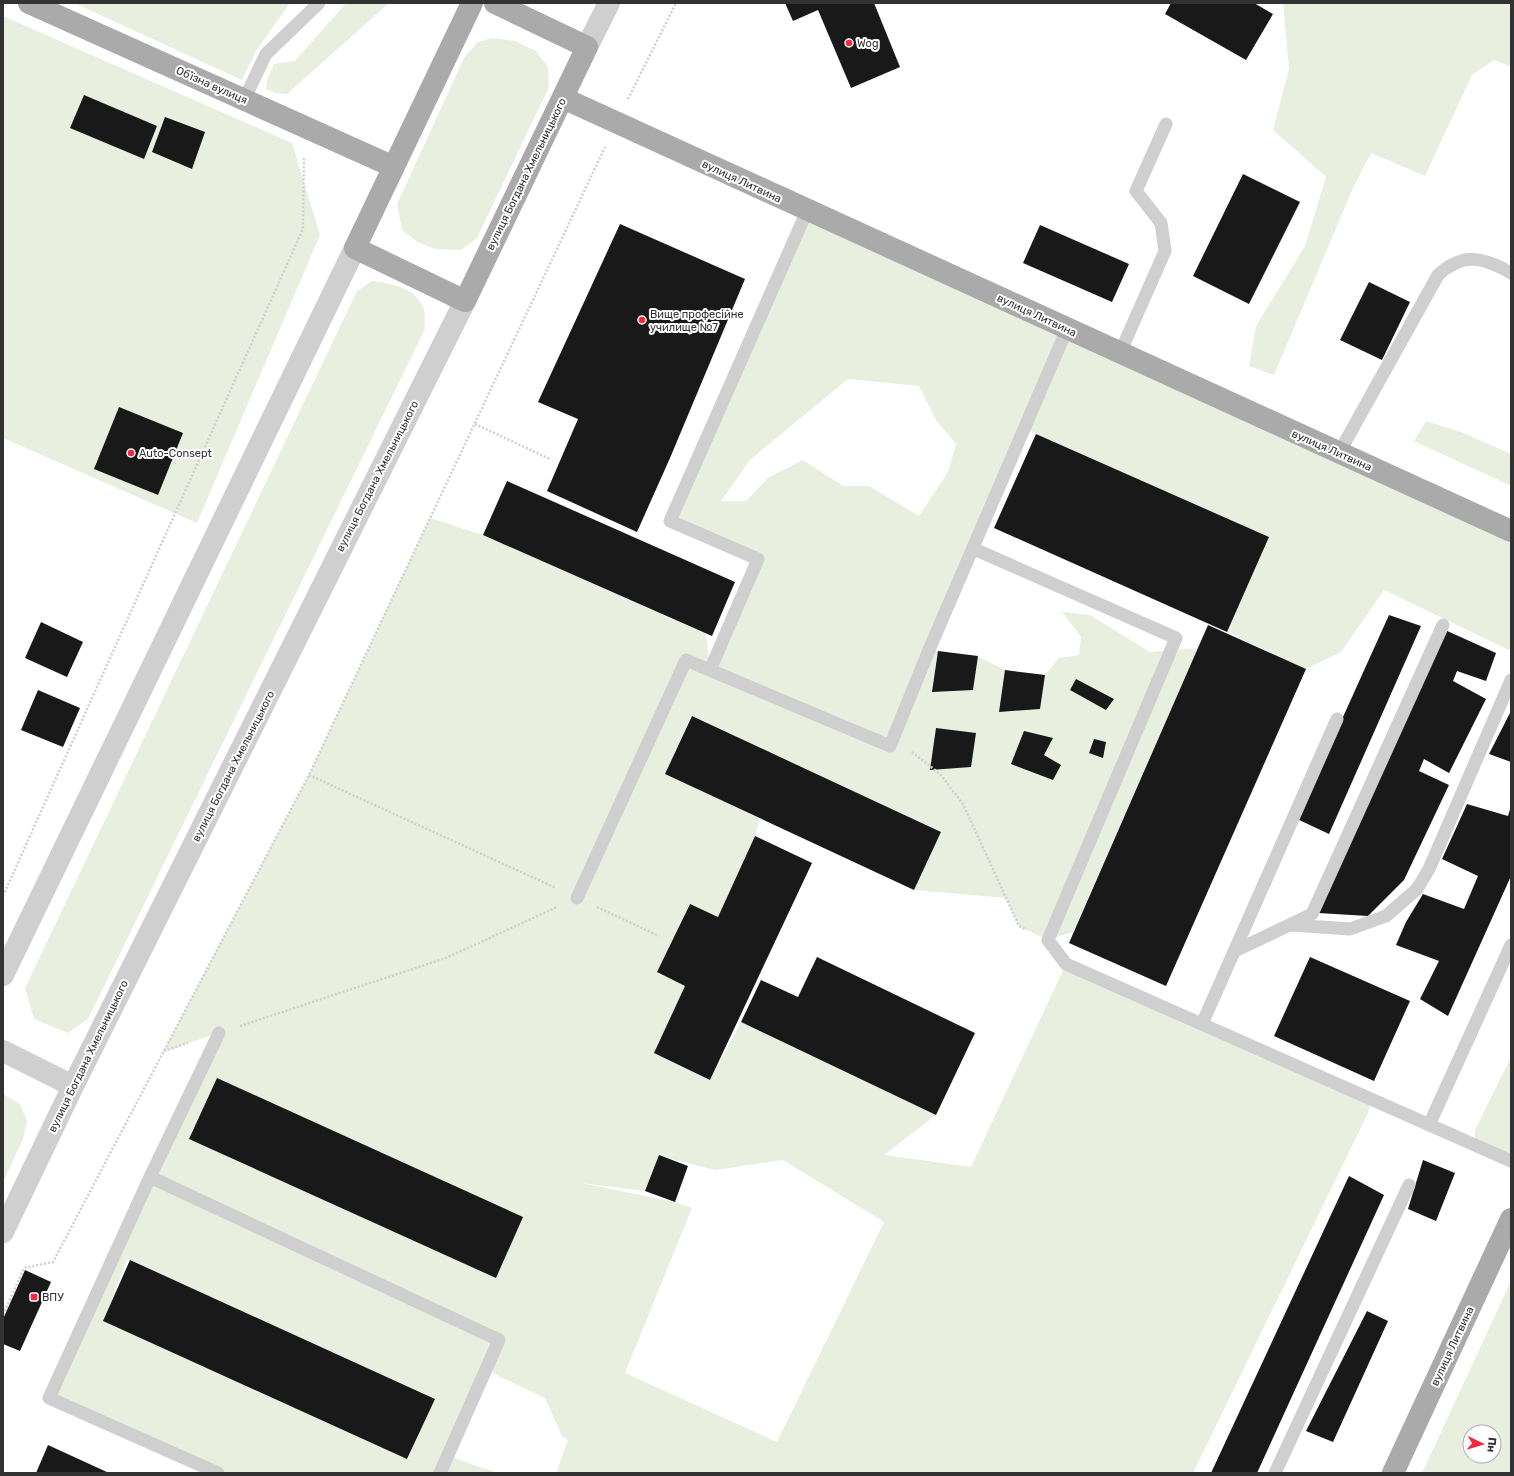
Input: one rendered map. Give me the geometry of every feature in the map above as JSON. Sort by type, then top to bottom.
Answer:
[{"type":"main road","name":"Обʼїзна вулиця","points":[[29,3],[394,167]]},
{"type":"main road","points":[[465,301],[354,248],[472,3]]},
{"type":"main road","points":[[495,3],[587,47]]},
{"type":"main road","name":"вулиця Богдана Хмельницького","points":[[465,301],[587,47]]},
{"type":"main road","name":"вулиця Литвина","points":[[563,98],[807,211],[1511,531]]},
{"type":"main road","name":"вулиця Литвина","points":[[1393,1473],[1511,1219]]},
{"type":"street","name":"вулиця Богдана Хмельницького","points":[[587,47],[609,3]]},
{"type":"street","points":[[3,975],[354,248]]},
{"type":"street","name":"вулиця Богдана Хмельницького","points":[[3,1232],[73,1086],[465,301]]},
{"type":"street","points":[[3,1051],[73,1086]]},
{"type":"lane","points":[[244,100],[266,54],[319,3]]},
{"type":"lane","points":[[1120,353],[1165,251],[1161,223],[1136,191],[1166,124]]},
{"type":"lane","points":[[710,670],[758,559],[670,520],[807,211]]},
{"type":"lane","points":[[1339,453],[1438,275],[1452,264],[1469,259],[1487,261],[1511,273]]},
{"type":"lane","points":[[577,898],[686,660],[890,746],[929,650],[1068,329]]},
{"type":"lane","points":[[974,549],[1176,638],[1048,940],[1066,964],[1511,1161]]},
{"type":"lane","points":[[1235,951],[1312,914],[1443,625]]},
{"type":"lane","points":[[1289,925],[1350,929],[1386,916],[1416,889],[1429,869],[1511,680]]},
{"type":"lane","points":[[1202,1024],[1337,719]]},
{"type":"lane","points":[[1428,1125],[1511,945]]},
{"type":"lane","points":[[218,1033],[150,1177],[49,1398],[218,1473]]},
{"type":"lane","points":[[150,1177],[499,1340],[440,1473]]},
{"type":"lane","points":[[1275,1473],[1409,1185]]},
{"type":"path","points":[[3,1315],[24,1268],[53,1262],[309,775],[616,123],[676,3]]},
{"type":"path","points":[[3,896],[303,230]]},
{"type":"path","points":[[475,424],[550,459]]},
{"type":"path","points":[[903,717],[911,751],[940,774],[963,804],[1019,926],[1048,940]]},
{"type":"path","points":[[309,775],[659,936]]},
{"type":"path","points":[[163,1052],[446,958],[577,898]]},
{"type":"green space","points":[[74,3],[290,3],[256,51],[242,80]]},
{"type":"green space","points":[[346,3],[389,3],[287,94],[276,93],[266,89],[267,80],[274,64],[295,61]]},
{"type":"green space","points":[[1283,3],[1511,3],[1511,67],[1494,60],[1472,75],[1425,176],[1371,153],[1353,188],[1274,375],[1249,366],[1256,326],[1305,246],[1326,177],[1273,130],[1289,69]]},
{"type":"green space","points":[[3,16],[292,143],[320,235],[197,523],[3,438]]},
{"type":"green space","points":[[492,38],[515,41],[536,51],[548,67],[549,87],[477,238],[461,250],[435,249],[418,242],[402,230],[397,204],[464,58],[478,42]]},
{"type":"green space","points":[[807,211],[1511,531],[1511,651],[1384,590],[1341,652],[1306,669],[1227,632],[1269,537],[1025,429],[930,651],[981,658],[1005,670],[1045,675],[1059,658],[1079,655],[1081,637],[1062,612],[1090,615],[1150,652],[1198,648],[1073,932],[1048,940],[1019,926],[1006,898],[914,890],[941,832],[691,715],[665,774],[760,818],[755,836],[718,917],[689,904],[657,972],[685,986],[654,1053],[710,1080],[741,1022],[936,1115],[884,1155],[971,1167],[1066,964],[1371,1099],[1368,1113],[1193,1473],[556,1473],[568,1440],[562,1436],[545,1398],[492,1373],[498,1343],[448,1456],[498,1473],[218,1473],[49,1398],[218,1033],[163,1052],[309,775],[430,518],[483,535],[706,634],[710,669],[758,559],[670,521]],"holes":[[[848,379],[919,386],[936,420],[956,444],[948,472],[919,516],[869,486],[843,486],[803,460],[769,477],[746,501],[721,501],[750,460]],[[659,1156],[715,1170],[783,1160],[884,1222],[777,1442],[625,1373],[692,1208],[675,1202],[581,1183],[645,1191]],[[127,1259],[434,1398],[408,1459],[104,1321]]]},
{"type":"green space","points":[[372,281],[394,285],[414,295],[424,309],[425,329],[88,1019],[68,1033],[34,1019],[25,988],[357,291]]},
{"type":"green space","points":[[1426,421],[1461,432],[1511,454],[1511,486],[1414,441]]},
{"type":"green space","points":[[1511,1057],[1511,1161],[1475,1145],[1475,1130]]},
{"type":"green space","points":[[3,1094],[20,1104],[27,1121],[23,1139],[3,1182]]},
{"type":"green space","points":[[1511,1281],[1511,1473],[1422,1473]]},
{"type":"building","points":[[785,3],[874,3],[900,67],[851,88],[818,10],[793,21]]},
{"type":"building","points":[[1171,3],[1254,3],[1273,14],[1246,60],[1165,14]]},
{"type":"building","points":[[84,95],[157,126],[144,159],[70,128]]},
{"type":"building","points":[[165,117],[205,132],[192,169],[152,152]]},
{"type":"building","points":[[1243,174],[1300,202],[1249,304],[1193,276]]},
{"type":"building","points":[[620,224],[745,279],[670,458],[637,532],[547,491],[578,419],[538,402]]},
{"type":"building","points":[[1040,225],[1129,264],[1112,302],[1023,263]]},
{"type":"building","points":[[1369,282],[1410,302],[1382,360],[1340,340]]},
{"type":"building","points":[[119,407],[183,433],[158,495],[94,469]]},
{"type":"building","points":[[1036,434],[1269,537],[1227,632],[994,528]]},
{"type":"building","points":[[507,481],[735,582],[712,636],[483,535]]},
{"type":"building","points":[[1389,615],[1421,626],[1329,834],[1297,819]]},
{"type":"building","points":[[41,622],[83,642],[67,677],[25,658]]},
{"type":"building","points":[[1208,625],[1306,669],[1166,986],[1069,943]]},
{"type":"building","points":[[1445,630],[1496,653],[1486,681],[1457,671],[1453,681],[1486,699],[1449,773],[1424,759],[1419,771],[1449,785],[1404,880],[1368,916],[1318,913]]},
{"type":"building","points":[[938,651],[978,656],[973,690],[932,692]]},
{"type":"building","points":[[1005,670],[1045,675],[1040,709],[999,712]]},
{"type":"building","points":[[1076,679],[1114,699],[1106,710],[1070,690]]},
{"type":"building","points":[[38,690],[80,708],[63,747],[21,730]]},
{"type":"building","points":[[1511,711],[1511,762],[1489,754]]},
{"type":"building","points":[[692,716],[941,832],[914,890],[665,774]]},
{"type":"building","points":[[936,728],[976,733],[971,767],[930,770]]},
{"type":"building","points":[[1024,731],[1053,738],[1044,755],[1061,765],[1053,780],[1011,764]]},
{"type":"building","points":[[1094,739],[1106,742],[1103,758],[1089,753]]},
{"type":"building","points":[[1467,804],[1508,816],[1511,806],[1511,876],[1448,1016],[1420,999],[1439,961],[1396,945],[1406,922],[1423,894],[1464,909],[1478,876],[1442,859]]},
{"type":"building","points":[[755,836],[812,863],[710,1080],[654,1053],[685,986],[657,972],[690,904],[718,917]]},
{"type":"building","points":[[817,957],[975,1033],[936,1115],[741,1022],[761,980],[798,997]]},
{"type":"building","points":[[1310,957],[1410,1001],[1374,1081],[1274,1036]]},
{"type":"building","points":[[217,1078],[523,1217],[496,1278],[189,1139]]},
{"type":"building","points":[[659,1155],[688,1166],[675,1202],[645,1191]]},
{"type":"building","points":[[1423,1160],[1455,1173],[1436,1221],[1408,1209]]},
{"type":"building","points":[[1349,1176],[1384,1195],[1257,1473],[1211,1473]]},
{"type":"building","points":[[130,1260],[435,1399],[407,1459],[103,1321]]},
{"type":"building","points":[[25,1270],[51,1282],[20,1351],[3,1344],[3,1319]]},
{"type":"building","points":[[1367,1311],[1388,1321],[1333,1442],[1306,1431]]},
{"type":"building","points":[[48,1445],[109,1473],[36,1473]]},
{"type":"place","name":"Wog","points":[[849,43]]},
{"type":"place","name":"Вище професійне училище №7","points":[[642,320]]},
{"type":"place","name":"Auto-Consept","points":[[131,453]]},
{"type":"place","name":"ВПУ","points":[[34,1297]]}]
